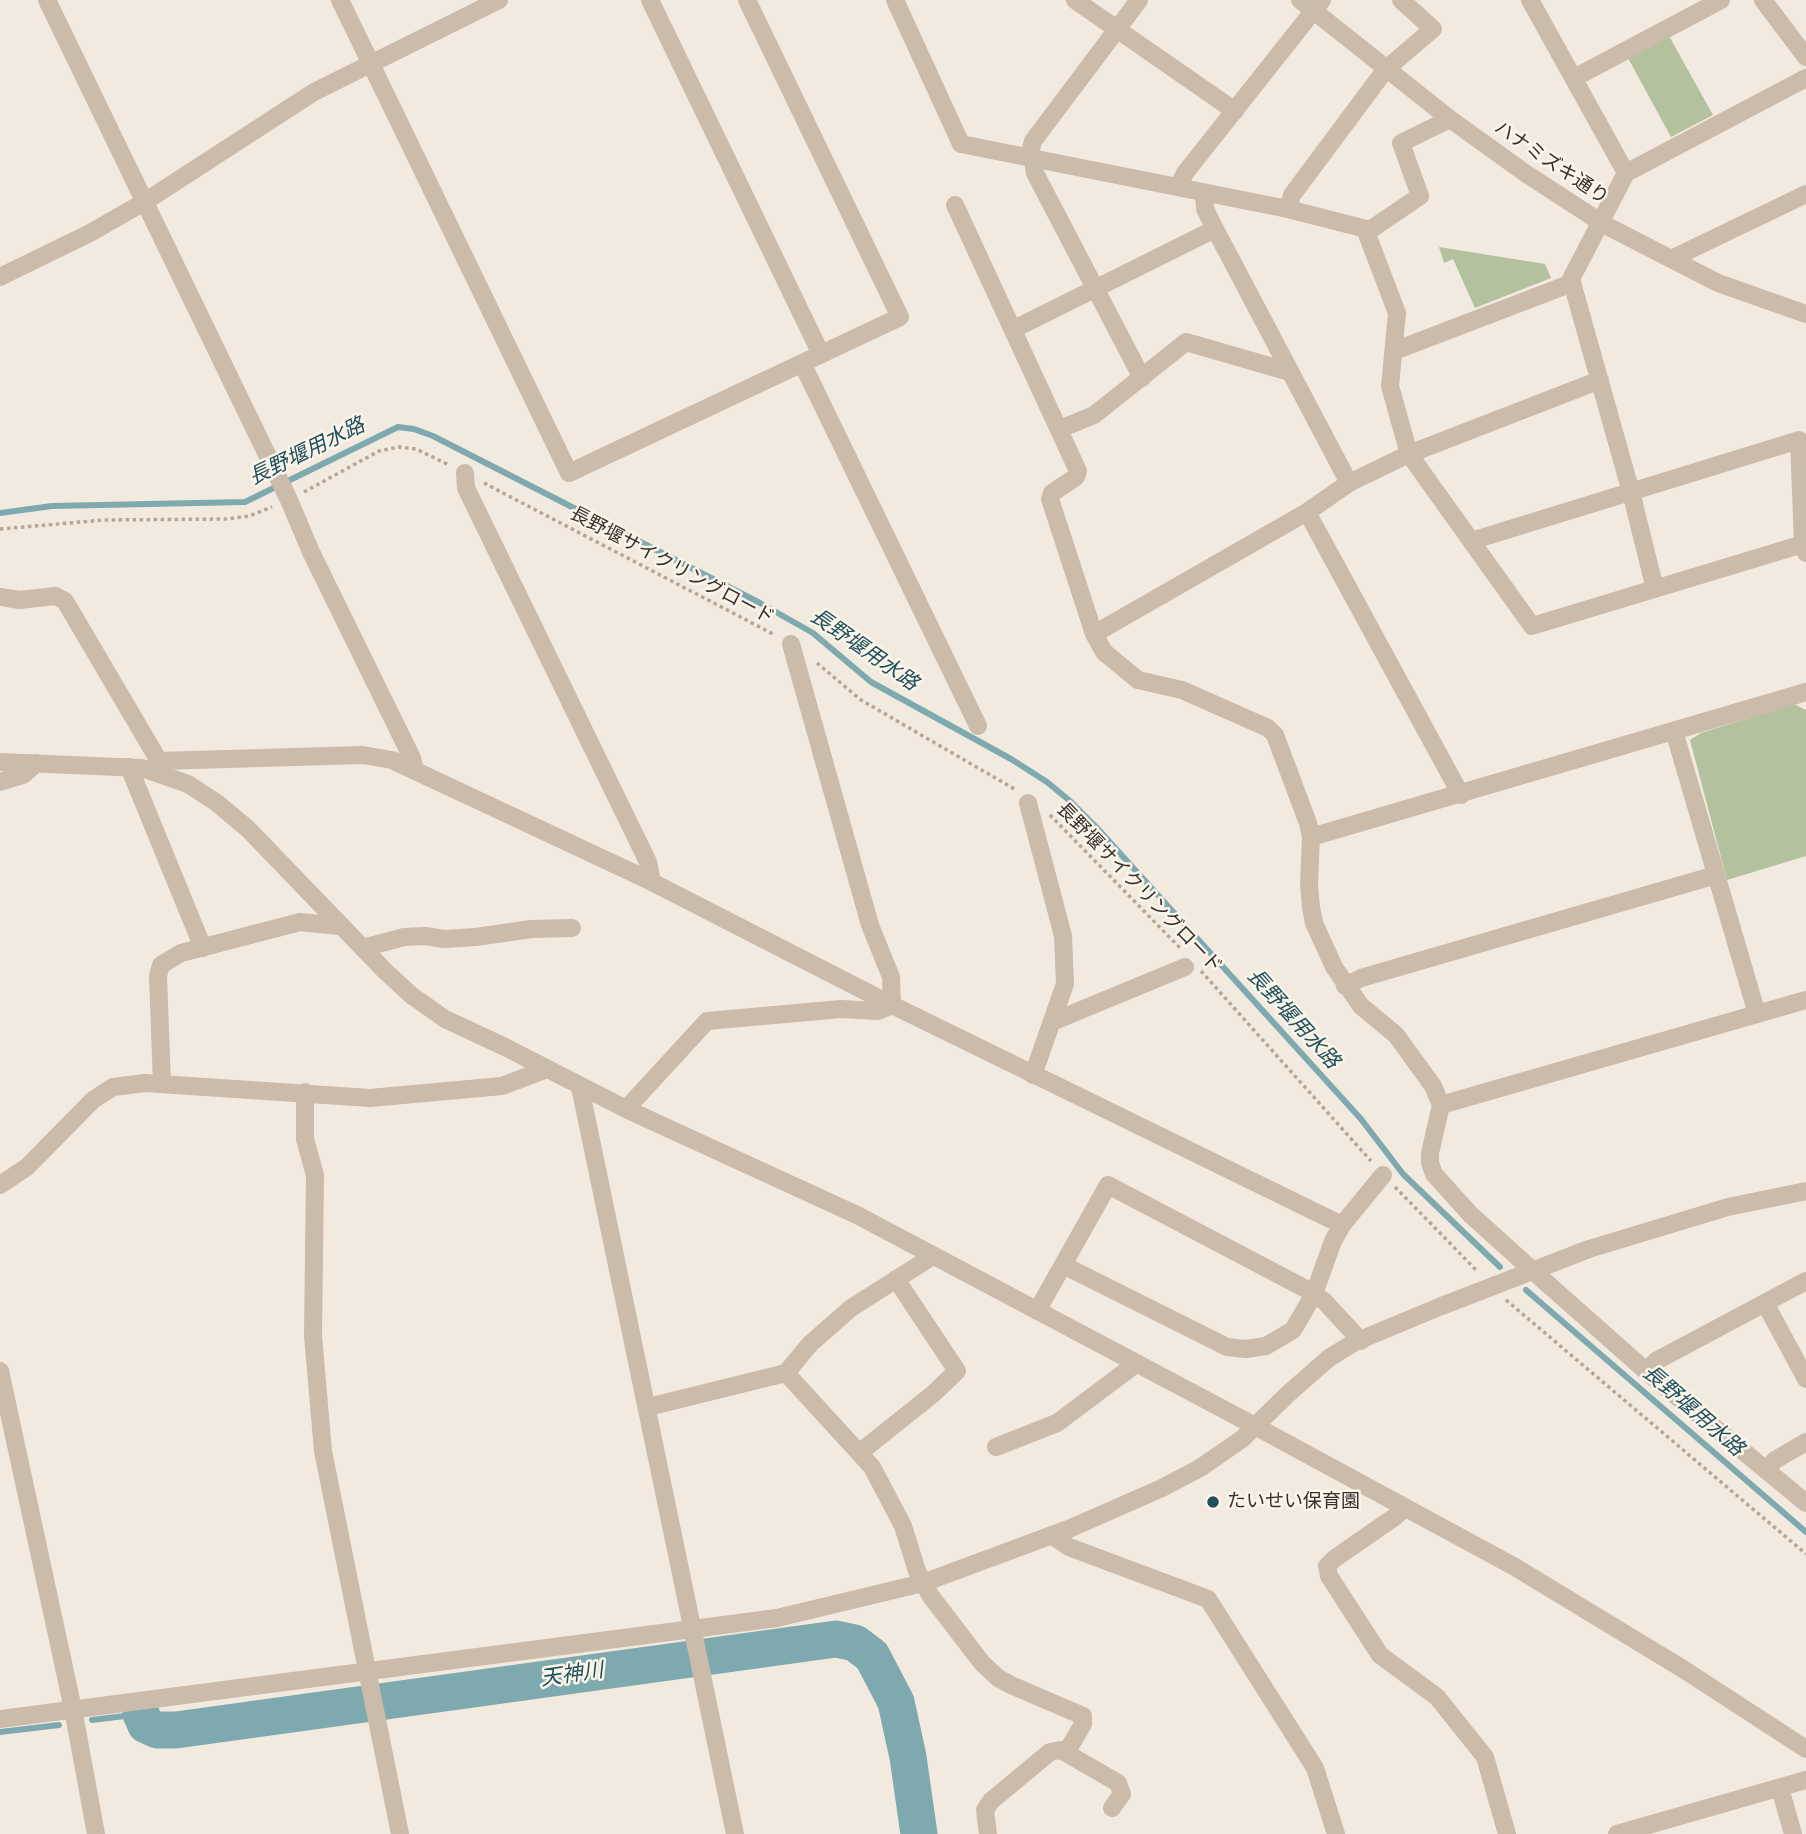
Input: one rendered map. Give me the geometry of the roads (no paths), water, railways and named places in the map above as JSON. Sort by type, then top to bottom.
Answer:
[{"type":"street","points":[[47,0],[278,477],[412,758],[415,771]]},
{"type":"street","points":[[340,0],[569,473],[901,317],[747,0]]},
{"type":"street","points":[[0,277],[90,233],[146,201],[314,92],[499,0]]},
{"type":"street","points":[[650,0],[821,354]]},
{"type":"street","points":[[895,0],[961,144],[1288,209],[1370,230],[1420,196],[1401,143],[1450,119]]},
{"type":"street","points":[[1075,0],[1235,111]]},
{"type":"street","points":[[1139,0],[1033,141],[1031,159],[1035,173],[1142,377]]},
{"type":"street","points":[[1288,209],[1292,195],[1386,69],[1433,29],[1401,0]]},
{"type":"street","points":[[1530,0],[1626,173]]},
{"type":"street","points":[[1574,78],[1721,0]]},
{"type":"street","points":[[1763,0],[1799,35],[1806,57]]},
{"type":"street","points":[[1178,187],[1185,173],[1235,111],[1312,3]]},
{"type":"street","name":"ハナミズキ通り","points":[[1312,3],[1386,69],[1450,119],[1600,222],[1718,283],[1806,314]]},
{"type":"street","points":[[1655,589],[1631,492],[1571,279],[1626,173],[1806,78]]},
{"type":"street","points":[[1204,193],[1205,209],[1349,483]]},
{"type":"street","points":[[1671,259],[1806,194]]},
{"type":"street","points":[[955,205],[1078,471],[1076,477],[1052,493],[1051,499],[1094,634],[1104,652],[1138,680],[1181,690],[1268,728],[1275,734],[1311,837],[1309,885],[1314,923],[1345,986],[1361,1006],[1396,1035],[1433,1086],[1441,1105],[1430,1153],[1434,1174],[1470,1214],[1646,1371],[1806,1503]]},
{"type":"street","points":[[1014,329],[1215,229]]},
{"type":"street","points":[[1365,229],[1397,313],[1390,386],[1409,454],[1471,541],[1532,626],[1805,547],[1799,440],[1471,541]]},
{"type":"street","points":[[1394,351],[1572,283]]},
{"type":"street","points":[[1059,429],[1094,415],[1186,342],[1290,372]]},
{"type":"street","points":[[802,363],[978,726]]},
{"type":"street","points":[[1094,634],[1307,512],[1349,483],[1409,454],[1600,380]]},
{"type":"street","points":[[465,473],[466,488],[648,862],[648,880]]},
{"type":"street","points":[[1307,512],[1461,795]]},
{"type":"street","points":[[0,597],[19,600],[56,596],[65,601],[157,766],[218,803],[248,828],[339,926],[411,995],[445,1019],[626,1109],[857,1215],[1255,1426],[1515,1567],[1683,1669],[1806,1749]]},
{"type":"street","points":[[791,645],[870,925],[891,977],[892,1005]]},
{"type":"street","points":[[1311,837],[1806,692]]},
{"type":"street","points":[[1674,731],[1757,1014]]},
{"type":"street","points":[[0,762],[129,767],[363,755],[392,760],[648,880],[892,1005],[1342,1225]]},
{"type":"street","points":[[0,782],[23,775],[37,763]]},
{"type":"street","points":[[129,767],[203,948]]},
{"type":"street","points":[[1024,798],[1063,936],[1065,984],[1033,1074]]},
{"type":"street","points":[[1345,986],[1361,978],[1716,875]]},
{"type":"street","points":[[162,1084],[158,976],[161,965],[181,953],[300,922],[339,926]]},
{"type":"street","points":[[363,948],[377,942],[404,937],[444,939],[531,929],[572,928]]},
{"type":"street","points":[[1052,1022],[1188,961]]},
{"type":"street","points":[[1441,1105],[1806,1000]]},
{"type":"street","points":[[626,1109],[707,1021],[841,1009],[878,1011],[892,1005]]},
{"type":"street","points":[[0,1185],[27,1167],[93,1100],[113,1087],[145,1083],[370,1098],[502,1086],[547,1069]]},
{"type":"street","points":[[580,1087],[735,1834]]},
{"type":"street","points":[[305,1092],[305,1139],[315,1175],[313,1336],[323,1451],[400,1834]]},
{"type":"street","points":[[1063,1265],[1227,1347],[1266,1346],[1293,1330],[1314,1294],[1342,1225],[1383,1175]]},
{"type":"street","points":[[1037,1311],[1108,1185],[1314,1294],[1347,1324],[1361,1341]]},
{"type":"street","points":[[0,1719],[368,1679],[695,1634],[777,1618],[923,1583],[1053,1536],[1162,1488],[1199,1468],[1231,1447],[1329,1358],[1361,1341],[1589,1249],[1682,1220],[1806,1191]]},
{"type":"street","points":[[648,1407],[786,1373],[810,1344],[841,1317],[933,1256]]},
{"type":"street","points":[[859,1453],[933,1394],[957,1371],[896,1279]]},
{"type":"street","points":[[1646,1371],[1656,1361],[1806,1281]]},
{"type":"street","points":[[1765,1303],[1806,1379]]},
{"type":"street","points":[[996,1447],[1057,1423],[1137,1363]]},
{"type":"street","points":[[0,1371],[73,1709],[96,1834]]},
{"type":"street","points":[[786,1373],[872,1468],[903,1526],[929,1595],[982,1663],[998,1678],[1083,1716],[1083,1724],[1066,1753]]},
{"type":"street","points":[[1766,1470],[1775,1460],[1806,1442]]},
{"type":"street","points":[[1405,1507],[1334,1559],[1327,1566],[1329,1576],[1380,1656],[1437,1698],[1485,1757],[1507,1834]]},
{"type":"street","points":[[1053,1536],[1069,1547],[1208,1599],[1315,1768],[1335,1834]]},
{"type":"street","points":[[988,1834],[985,1810],[991,1801],[1050,1752],[1061,1750],[1118,1783],[1122,1794],[1112,1808]]},
{"type":"street","points":[[1617,1834],[1648,1830],[1806,1780]]},
{"type":"street","points":[[1780,1788],[1793,1834]]},
{"type":"waterway","name":"長野堰用水路","points":[[0,513],[52,506],[245,502],[398,427],[433,436],[760,603],[813,633],[871,682],[1011,759],[1047,782],[1097,828],[1361,1119],[1403,1174],[1500,1267]]},
{"type":"waterway","name":"長野堰用水路","points":[[1526,1290],[1806,1532]]},
{"type":"waterway","name":"天神川","points":[[141,1714],[146,1725],[157,1730],[176,1730],[836,1639],[855,1643],[872,1656],[896,1702],[908,1757],[919,1834]]},
{"type":"waterway","name":"天神川","points":[[92,1720],[141,1714]]},
{"type":"waterway","name":"天神川","points":[[0,1732],[59,1725]]},
{"type":"place","name":"たいせい保育園","points":[[1213,1502]]}]
